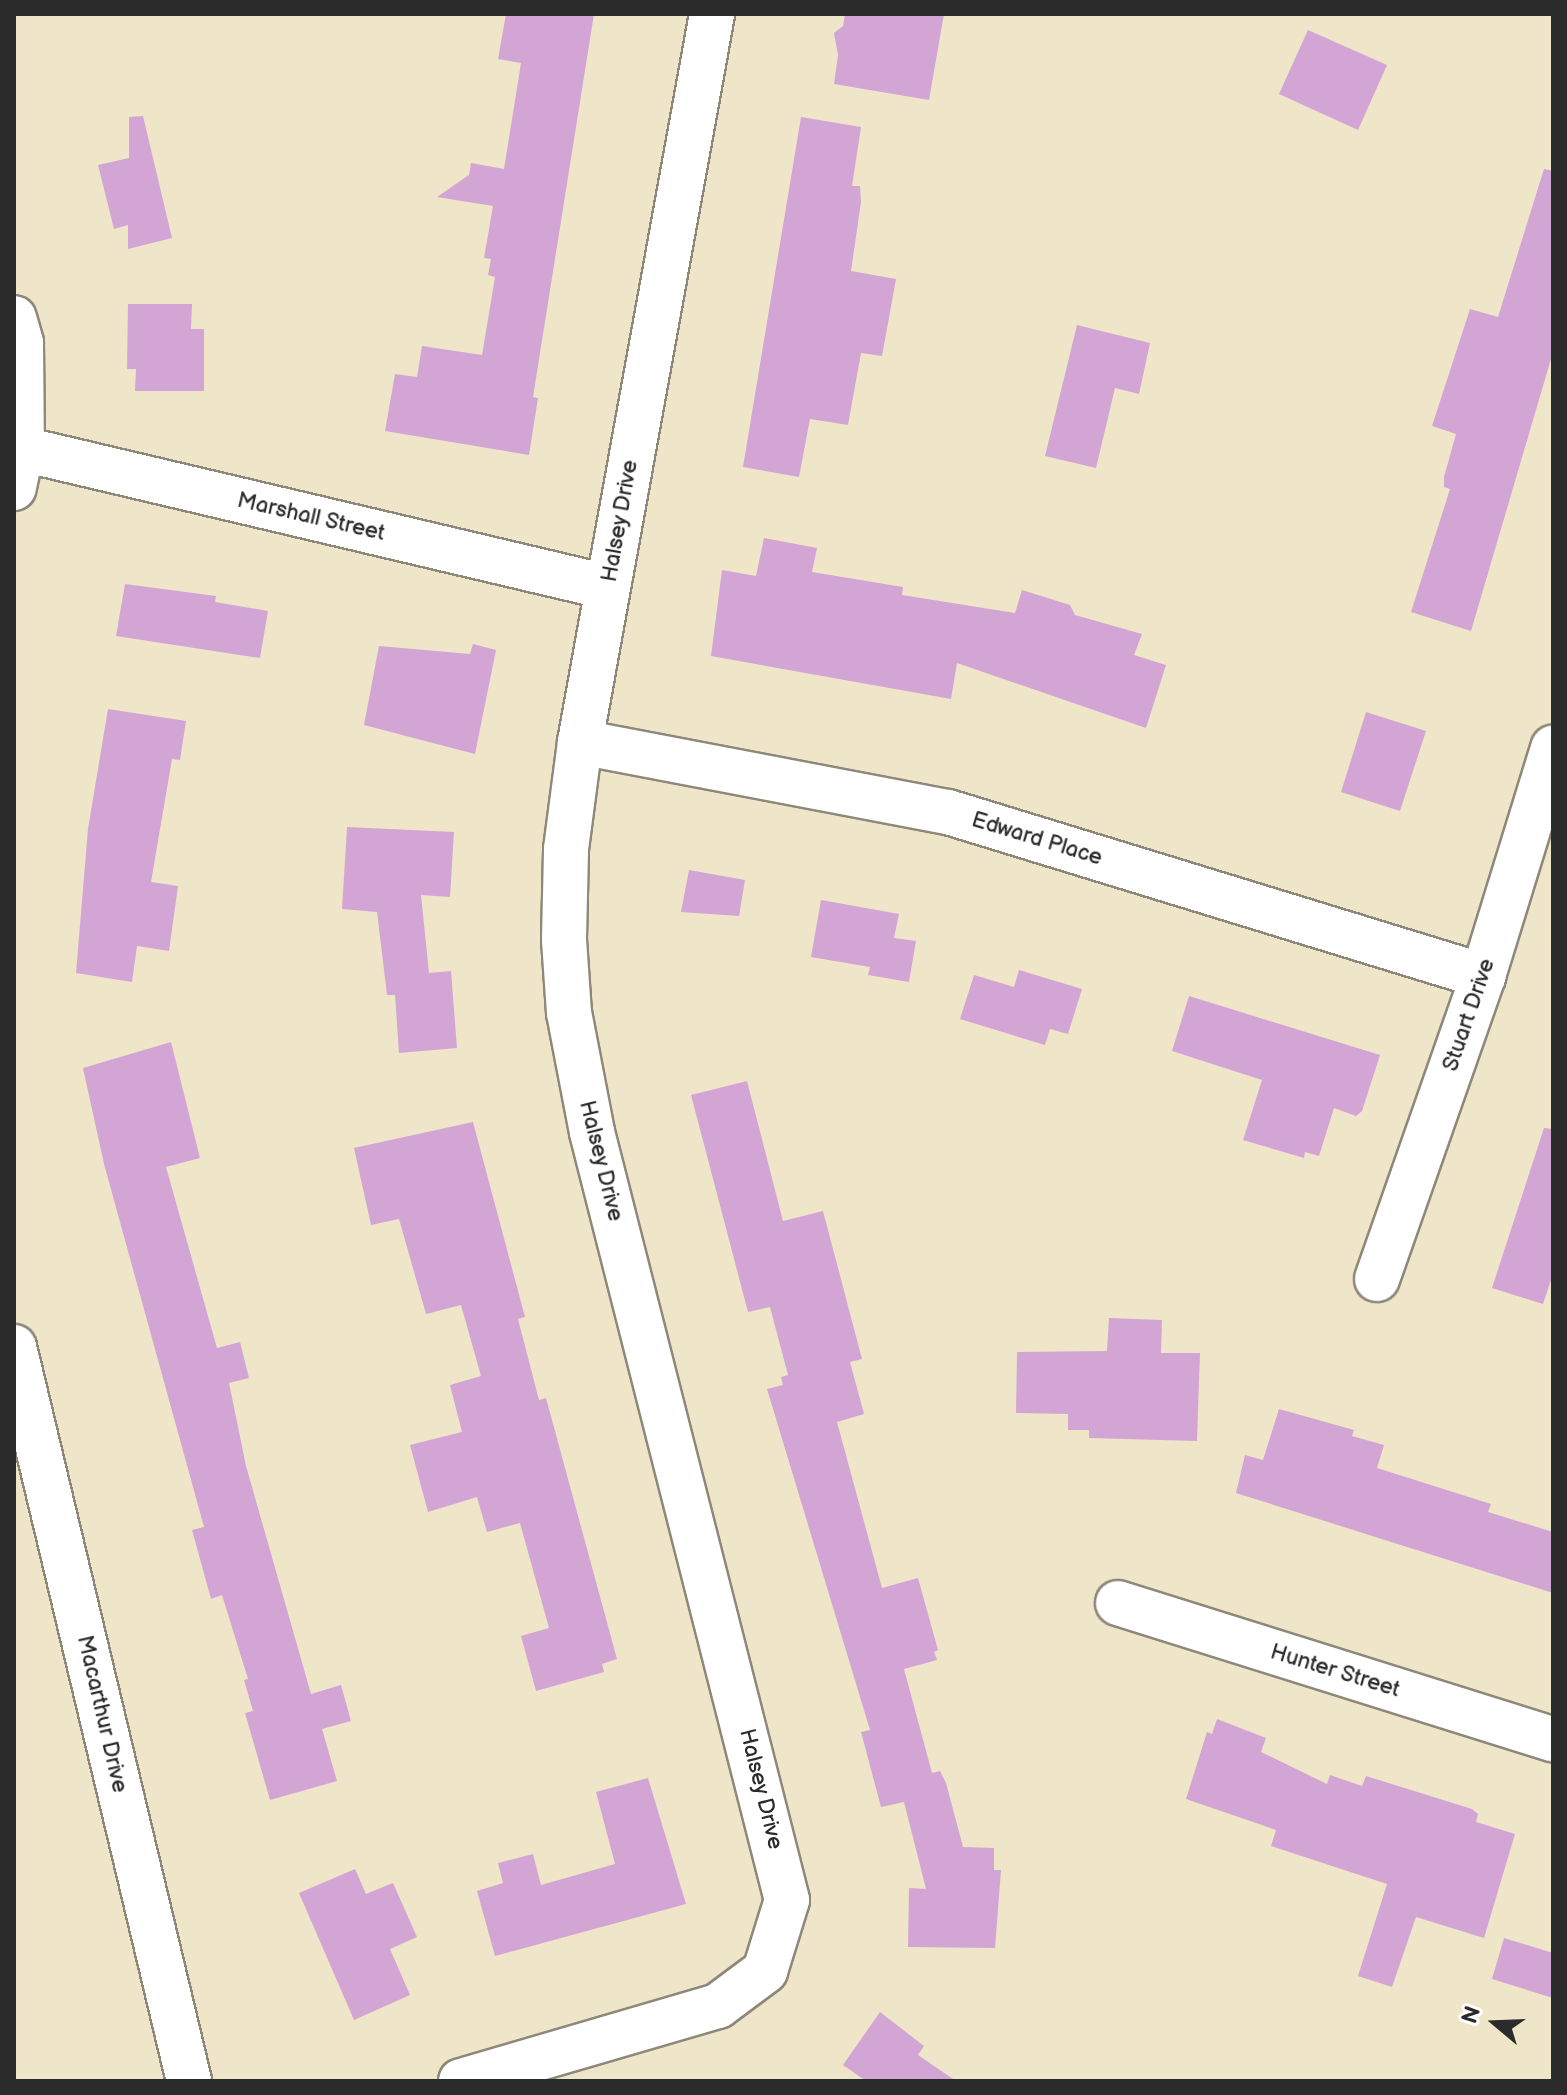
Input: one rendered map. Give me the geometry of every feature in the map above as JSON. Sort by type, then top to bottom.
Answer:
[{"type":"street","name":"Halsey Drive","points":[[461,2081],[718,2006],[765,1971],[787,1900],[592,1132],[569,1013],[566,849],[580,742],[712,14]]},
{"type":"street","points":[[14,318],[21,343],[17,461]]},
{"type":"street","name":"Marshall Street","points":[[17,461],[607,587]]},
{"type":"street","name":"Edward Place","points":[[580,742],[948,812],[1483,976]]},
{"type":"street","name":"Stuart Drive","points":[[1377,1279],[1483,976],[1553,748]]},
{"type":"street","name":"Macarthur Drive","points":[[14,1347],[189,2081]]},
{"type":"street","name":"Hunter Street","points":[[1118,1603],[1553,1739]]},
{"type":"building","points":[[506,14],[594,14],[533,397],[538,398],[529,455],[385,431],[395,374],[417,377],[422,346],[482,355],[495,277],[488,275],[491,259],[484,258],[493,206],[437,197],[469,175],[471,163],[504,169],[521,63],[498,59]]},
{"type":"building","points":[[845,14],[944,14],[929,100],[834,84],[838,55],[834,33],[843,26]]},
{"type":"building","points":[[1308,30],[1387,65],[1358,130],[1279,94]]},
{"type":"building","points":[[143,116],[172,238],[128,249],[128,225],[114,229],[98,165],[129,158],[129,117]]},
{"type":"building","points":[[801,117],[861,127],[852,186],[860,186],[861,202],[851,271],[896,279],[882,356],[861,353],[848,425],[810,419],[799,477],[743,467]]},
{"type":"building","points":[[1544,169],[1553,171],[1553,352],[1471,631],[1411,612],[1450,489],[1444,487],[1444,477],[1456,434],[1432,426],[1470,309],[1498,317]]},
{"type":"building","points":[[128,304],[192,304],[191,329],[204,329],[204,391],[135,391],[136,369],[127,369]]},
{"type":"building","points":[[1077,325],[1150,343],[1139,394],[1115,388],[1096,468],[1045,456]]},
{"type":"building","points":[[764,538],[817,548],[812,572],[903,587],[902,595],[1015,613],[1022,590],[1070,605],[1075,615],[1142,634],[1134,655],[1166,665],[1146,728],[957,663],[951,699],[711,656],[722,570],[756,576]]},
{"type":"building","points":[[125,584],[216,596],[215,602],[268,611],[260,658],[116,636]]},
{"type":"building","points":[[473,644],[496,650],[475,754],[364,725],[379,646],[470,654]]},
{"type":"building","points":[[108,709],[186,721],[180,760],[172,759],[151,882],[178,886],[169,951],[137,946],[132,982],[76,973],[88,829]]},
{"type":"building","points":[[1366,712],[1426,731],[1400,811],[1341,792]]},
{"type":"building","points":[[347,827],[454,832],[450,897],[421,895],[429,973],[451,971],[457,1048],[399,1053],[395,995],[387,995],[377,912],[342,909]]},
{"type":"building","points":[[689,870],[745,880],[739,916],[681,912]]},
{"type":"building","points":[[821,900],[899,914],[894,938],[916,941],[909,982],[868,975],[870,967],[811,957]]},
{"type":"building","points":[[1019,970],[1082,989],[1068,1034],[1050,1029],[1045,1045],[960,1019],[974,975],[1014,987]]},
{"type":"building","points":[[1189,996],[1380,1055],[1362,1111],[1356,1116],[1334,1108],[1319,1156],[1305,1152],[1304,1158],[1243,1140],[1262,1080],[1172,1051]]},
{"type":"building","points":[[171,1042],[200,1158],[166,1167],[217,1348],[240,1342],[249,1378],[229,1383],[246,1466],[311,1694],[341,1685],[351,1721],[322,1729],[337,1781],[270,1800],[245,1713],[253,1711],[244,1680],[248,1679],[222,1595],[211,1599],[192,1530],[204,1527],[104,1164],[83,1068]]},
{"type":"building","points":[[747,1081],[783,1221],[823,1211],[862,1359],[850,1362],[864,1414],[837,1422],[882,1588],[918,1578],[938,1650],[934,1652],[937,1660],[904,1669],[932,1773],[940,1771],[946,1783],[963,1847],[994,1848],[994,1870],[1001,1870],[995,1948],[908,1947],[909,1888],[926,1889],[904,1802],[881,1807],[861,1732],[870,1730],[767,1389],[783,1385],[781,1377],[788,1375],[770,1307],[748,1312],[691,1095]]},
{"type":"building","points":[[473,1122],[525,1317],[518,1319],[539,1400],[546,1398],[617,1659],[602,1664],[604,1672],[536,1691],[521,1636],[549,1628],[520,1523],[487,1532],[477,1497],[428,1512],[410,1445],[462,1432],[450,1385],[481,1376],[461,1305],[426,1314],[399,1219],[371,1225],[354,1148]]},
{"type":"building","points":[[1544,1128],[1553,1129],[1553,1274],[1543,1304],[1492,1288]]},
{"type":"building","points":[[1109,1318],[1162,1320],[1161,1353],[1200,1353],[1197,1441],[1089,1438],[1089,1430],[1068,1430],[1068,1414],[1016,1413],[1017,1352],[1107,1351]]},
{"type":"building","points":[[1279,1409],[1354,1430],[1352,1436],[1384,1445],[1377,1468],[1491,1504],[1488,1512],[1553,1532],[1553,1593],[1236,1493],[1245,1455],[1263,1460]]},
{"type":"building","points":[[1217,1719],[1266,1738],[1261,1752],[1327,1784],[1330,1775],[1362,1786],[1366,1776],[1472,1809],[1478,1814],[1476,1822],[1515,1834],[1484,1938],[1416,1917],[1392,1987],[1358,1976],[1387,1884],[1271,1846],[1276,1830],[1186,1799],[1207,1732],[1212,1734]]},
{"type":"building","points":[[648,1778],[686,1904],[495,1956],[477,1891],[503,1883],[498,1863],[533,1854],[541,1885],[615,1864],[596,1792]]},
{"type":"building","points":[[355,1869],[366,1894],[393,1883],[417,1937],[390,1949],[410,1995],[354,2020],[299,1893]]},
{"type":"building","points":[[1504,1938],[1553,1953],[1553,1998],[1492,1979]]},
{"type":"building","points":[[880,2012],[924,2046],[918,2055],[956,2081],[866,2081],[843,2065]]}]
